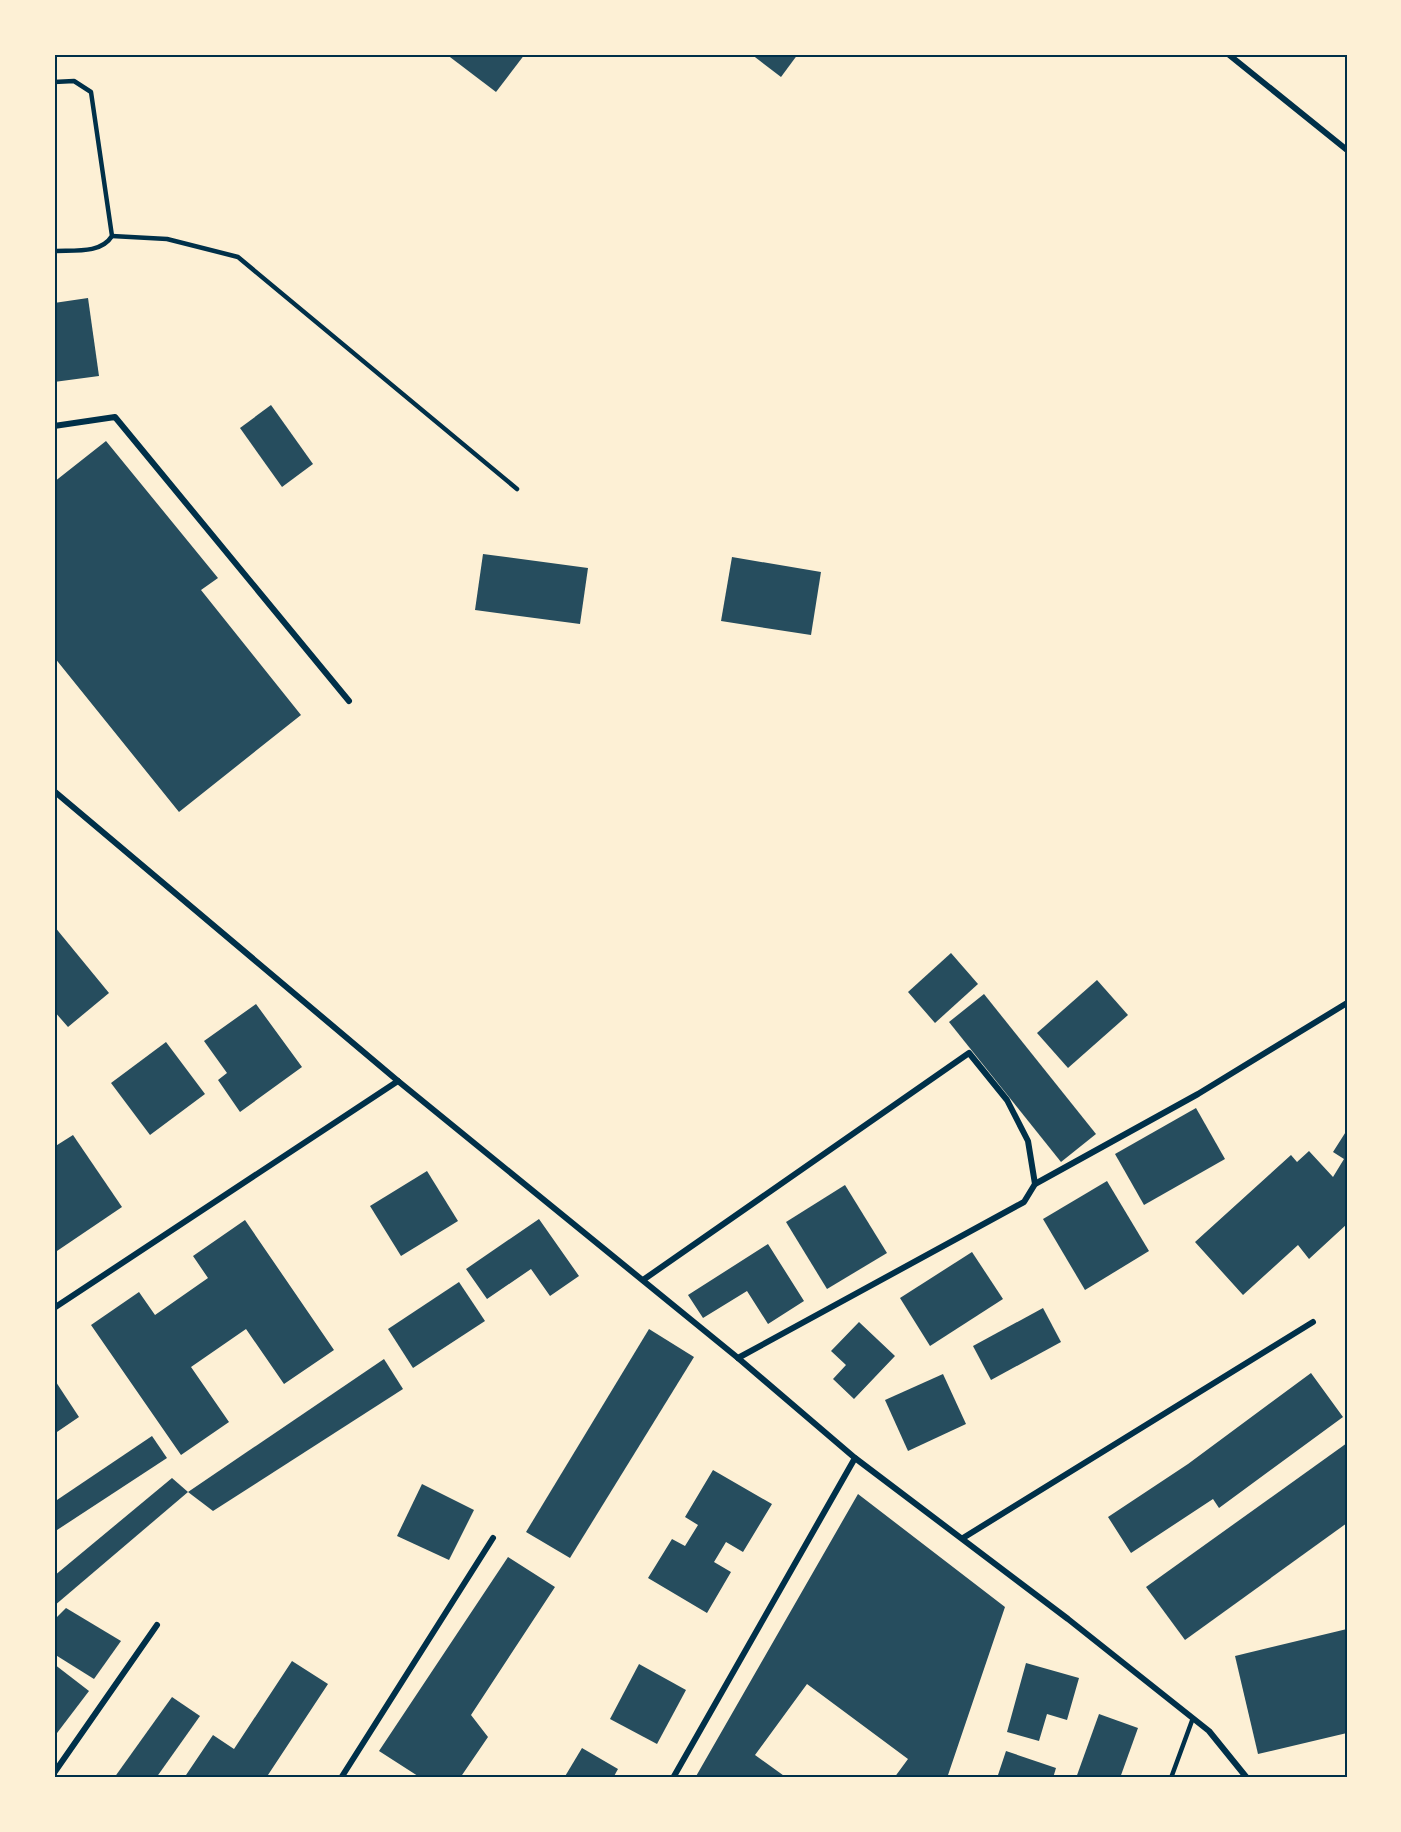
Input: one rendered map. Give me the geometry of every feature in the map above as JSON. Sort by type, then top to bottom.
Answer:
[{"type":"street","points":[[1228,54],[1347,150]]},
{"type":"street","points":[[54,426],[115,417],[349,701]]},
{"type":"street","points":[[54,791],[398,1081],[738,1358],[855,1458],[963,1538],[1209,1731],[1247,1778]]},
{"type":"street","points":[[738,1358],[1024,1202],[1035,1185],[1198,1094],[1347,1003]]},
{"type":"street","points":[[643,1280],[969,1053],[1006,1100],[1028,1141],[1035,1185]]},
{"type":"street","points":[[54,1308],[398,1081]]},
{"type":"street","points":[[963,1538],[1313,1322]]},
{"type":"street","points":[[673,1778],[855,1458]]},
{"type":"street","points":[[340,1778],[493,1538]]},
{"type":"street","points":[[54,1773],[157,1625]]},
{"type":"lane","points":[[54,82],[74,81],[91,92],[112,236],[107,244],[99,248],[54,251]]},
{"type":"lane","points":[[112,236],[167,239],[238,257],[517,489]]},
{"type":"lane","points":[[1172,1778],[1193,1718]]},
{"type":"building","points":[[446,54],[525,54],[496,92]]},
{"type":"building","points":[[751,54],[798,54],[781,77]]},
{"type":"building","points":[[88,298],[99,376],[54,382],[54,303]]},
{"type":"building","points":[[271,405],[313,464],[282,487],[240,428]]},
{"type":"building","points":[[106,441],[218,578],[201,590],[301,715],[179,812],[54,657],[54,482]]},
{"type":"building","points":[[483,554],[588,568],[580,624],[475,610]]},
{"type":"building","points":[[732,557],[821,572],[811,635],[721,621]]},
{"type":"building","points":[[54,926],[109,993],[68,1027],[54,1011]]},
{"type":"building","points":[[951,953],[978,984],[935,1023],[908,992]]},
{"type":"building","points":[[1097,980],[1128,1015],[1068,1068],[1037,1033]]},
{"type":"building","points":[[984,994],[1096,1134],[1061,1162],[949,1022]]},
{"type":"building","points":[[256,1004],[302,1067],[240,1112],[218,1080],[227,1073],[204,1041]]},
{"type":"building","points":[[166,1042],[205,1094],[150,1135],[111,1083]]},
{"type":"building","points":[[1196,1108],[1225,1159],[1144,1205],[1115,1154]]},
{"type":"building","points":[[1347,1130],[1347,1224],[1309,1259],[1298,1245],[1243,1295],[1195,1242],[1291,1155],[1297,1162],[1309,1151],[1333,1177],[1344,1159],[1333,1152]]},
{"type":"building","points":[[73,1135],[122,1207],[54,1253],[54,1147]]},
{"type":"building","points":[[427,1171],[458,1221],[401,1256],[370,1206]]},
{"type":"building","points":[[1107,1181],[1149,1251],[1085,1290],[1043,1219]]},
{"type":"building","points":[[845,1185],[887,1253],[827,1289],[786,1222]]},
{"type":"building","points":[[539,1219],[579,1276],[550,1296],[531,1269],[487,1299],[466,1269]]},
{"type":"building","points":[[245,1220],[334,1350],[284,1384],[246,1329],[191,1367],[229,1422],[181,1455],[91,1325],[139,1292],[155,1315],[208,1278],[193,1256]]},
{"type":"building","points":[[768,1244],[804,1301],[768,1324],[747,1291],[703,1318],[688,1295]]},
{"type":"building","points":[[972,1252],[1003,1299],[930,1346],[900,1298]]},
{"type":"building","points":[[459,1282],[485,1321],[413,1368],[388,1329]]},
{"type":"building","points":[[1043,1308],[1061,1342],[991,1380],[973,1346]]},
{"type":"building","points":[[859,1322],[895,1356],[854,1399],[833,1379],[846,1365],[831,1351]]},
{"type":"building","points":[[649,1329],[694,1357],[570,1558],[526,1532]]},
{"type":"building","points":[[384,1359],[403,1389],[213,1511],[188,1492]]},
{"type":"building","points":[[1311,1373],[1343,1417],[1219,1508],[1213,1499],[1131,1553],[1108,1517],[1188,1464]]},
{"type":"building","points":[[943,1374],[966,1424],[908,1451],[885,1400]]},
{"type":"building","points":[[54,1379],[79,1417],[54,1434]]},
{"type":"building","points":[[152,1436],[167,1458],[54,1532],[54,1502]]},
{"type":"building","points":[[1347,1443],[1347,1523],[1185,1640],[1146,1587]]},
{"type":"building","points":[[713,1470],[772,1504],[743,1552],[726,1542],[714,1562],[731,1572],[707,1613],[648,1578],[672,1539],[685,1546],[698,1525],[685,1517]]},
{"type":"building","points":[[172,1478],[188,1492],[54,1606],[54,1576]]},
{"type":"building","points":[[422,1484],[474,1510],[449,1560],[397,1536]]},
{"type":"building","points":[[858,1494],[1005,1607],[947,1778],[894,1778],[908,1759],[807,1684],[755,1755],[787,1778],[695,1778]]},
{"type":"building","points":[[508,1557],[555,1587],[471,1715],[488,1737],[460,1778],[421,1778],[379,1751]]},
{"type":"building","points":[[66,1608],[121,1641],[94,1679],[54,1654],[54,1620]]},
{"type":"building","points":[[1347,1629],[1347,1733],[1258,1754],[1235,1656]]},
{"type":"building","points":[[292,1661],[328,1684],[266,1778],[184,1778],[213,1735],[234,1749]]},
{"type":"building","points":[[1026,1663],[1079,1678],[1067,1720],[1047,1714],[1039,1741],[1007,1732]]},
{"type":"building","points":[[54,1664],[89,1691],[54,1737]]},
{"type":"building","points":[[639,1664],[686,1690],[657,1744],[610,1719]]},
{"type":"building","points":[[172,1697],[200,1716],[156,1778],[114,1778]]},
{"type":"building","points":[[1099,1714],[1138,1728],[1120,1778],[1076,1778]]},
{"type":"building","points":[[582,1748],[618,1769],[613,1778],[564,1778]]},
{"type":"building","points":[[1006,1751],[1056,1768],[1053,1778],[997,1778]]}]
